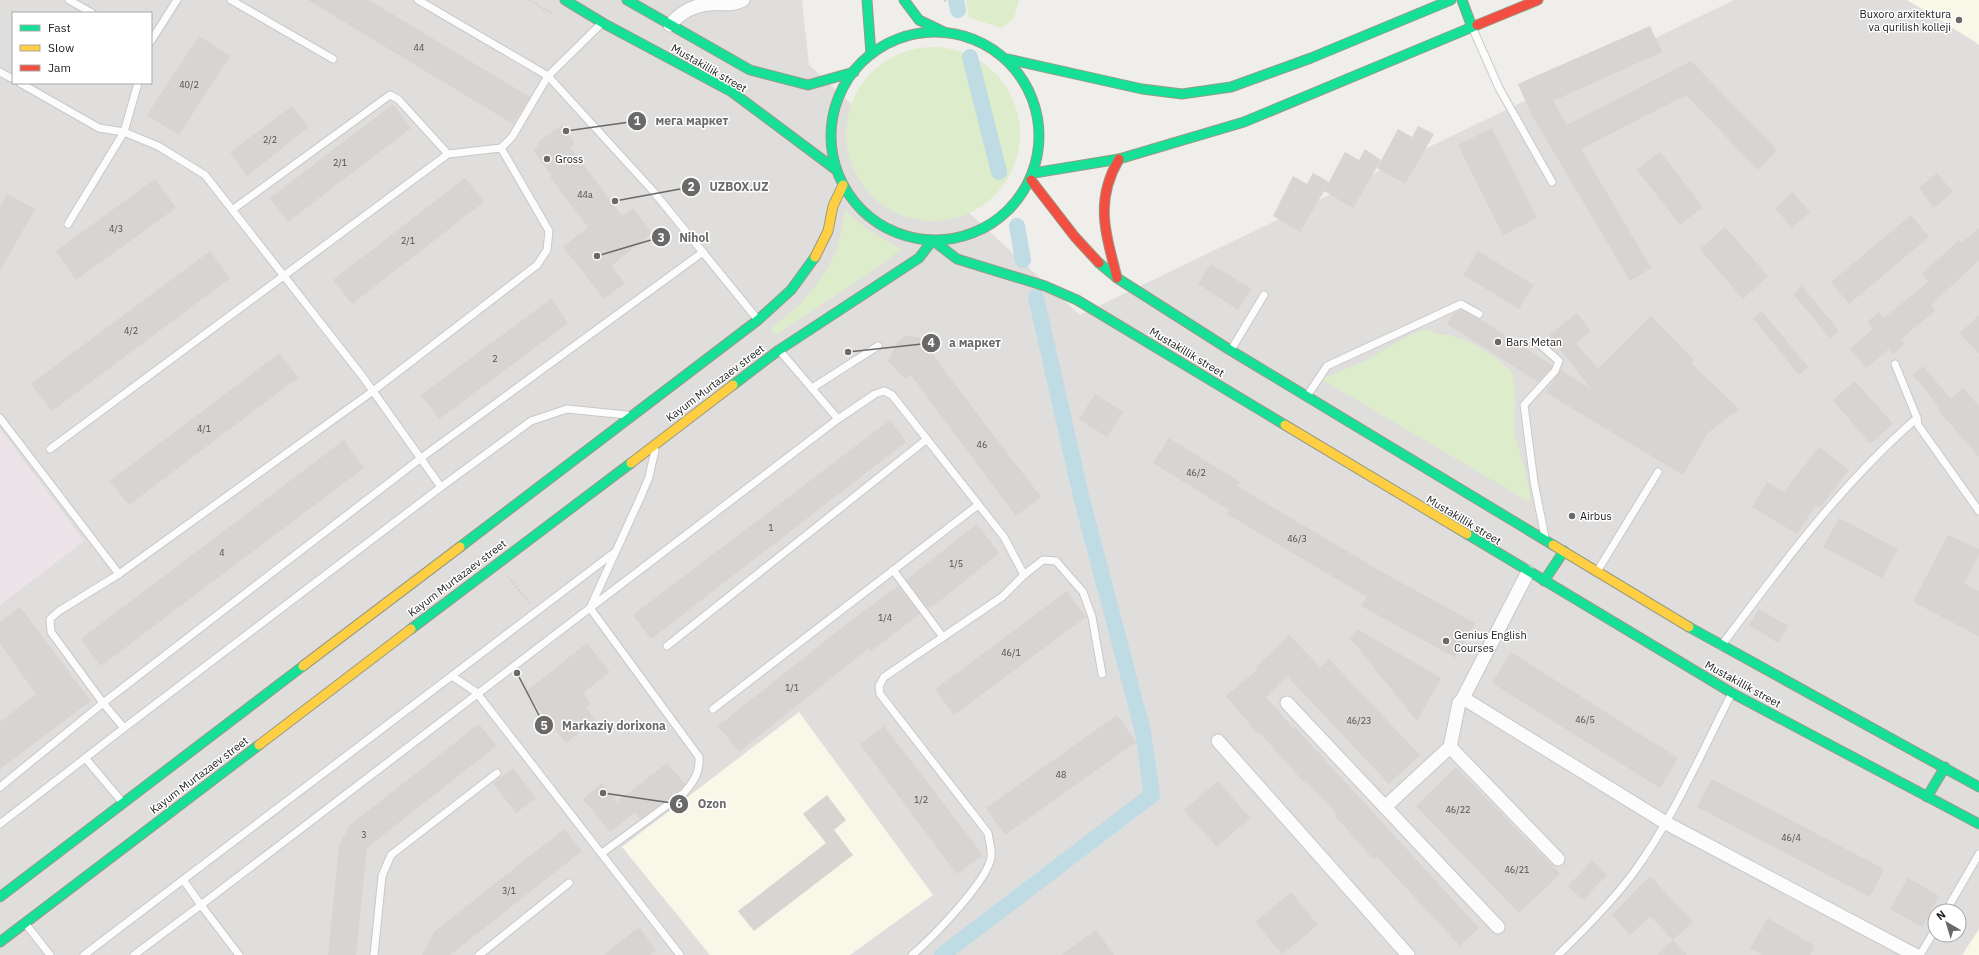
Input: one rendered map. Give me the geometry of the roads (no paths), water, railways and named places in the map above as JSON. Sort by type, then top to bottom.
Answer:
[{"type":"main road","name":"Mustakillik street","points":[[565,0],[603,23],[732,92],[835,169]]},
{"type":"main road","name":"Mustakillik street","points":[[628,0],[750,70],[808,84],[854,72]]},
{"type":"main road","points":[[867,0],[871,54]]},
{"type":"main road","points":[[904,0],[919,20],[944,32]]},
{"type":"main road","points":[[1008,59],[1142,89],[1182,94],[1231,87],[1311,58],[1451,0]]},
{"type":"main road","points":[[1462,0],[1472,27]]},
{"type":"main road","points":[[1033,176],[1119,159],[1244,122],[1538,0]]},
{"type":"main road","name":"Mustakillik street","points":[[944,32],[979,38],[1008,59],[1028,88],[1039,124],[1033,176],[1012,206],[992,221],[934,242],[913,239],[893,232],[865,213],[843,185],[835,169],[832,132],[838,100],[854,72],[871,54],[894,41],[918,33],[944,32]]},
{"type":"main road","points":[[1117,278],[1108,242],[1104,206],[1105,190],[1109,173],[1119,159]]},
{"type":"main road","name":"Mustakillik street","points":[[1033,176],[1058,216],[1084,247],[1117,278],[1230,350],[1721,646],[1945,767],[1979,787]]},
{"type":"main road","name":"Kayum Murtazaev street","points":[[0,897],[758,320],[791,290],[812,263],[828,231],[833,206],[843,185]]},
{"type":"main road","name":"Mustakillik street","points":[[934,242],[957,259],[1045,286],[1077,300],[1544,582],[1732,693],[1979,824]]},
{"type":"main road","name":"Kayum Murtazaev street","points":[[0,942],[496,563],[779,350],[919,258],[934,242]]},
{"type":"main road","points":[[1544,582],[1564,551]]},
{"type":"main road","points":[[1927,797],[1945,767]]},
{"type":"street","points":[[670,25],[677,17],[698,6],[711,3],[729,5],[743,0]]},
{"type":"street","points":[[1385,807],[1450,747],[1459,703],[1463,698],[1528,572]]},
{"type":"street","points":[[1463,698],[1666,822],[1915,955]]},
{"type":"street","points":[[1287,703],[1498,927]]},
{"type":"street","points":[[1218,741],[1408,955]]},
{"type":"street","points":[[1450,747],[1558,859]]},
{"type":"lane","points":[[69,0],[90,12]]},
{"type":"lane","points":[[152,39],[177,0]]},
{"type":"lane","points":[[230,0],[333,59]]},
{"type":"lane","points":[[418,0],[548,76],[653,191],[758,320]]},
{"type":"lane","points":[[50,449],[448,154],[501,148],[512,137],[548,76],[603,23]]},
{"type":"lane","points":[[1472,27],[1499,88],[1552,182]]},
{"type":"lane","points":[[0,72],[12,78]]},
{"type":"lane","points":[[22,84],[99,128],[124,132],[158,146],[204,175],[373,391],[441,487]]},
{"type":"lane","points":[[68,224],[124,132],[138,84]]},
{"type":"lane","points":[[232,210],[390,95],[398,98],[448,154]]},
{"type":"lane","points":[[124,728],[103,703],[51,632],[50,620],[59,611],[119,574],[373,391],[537,266],[547,250],[549,231],[501,148]]},
{"type":"lane","points":[[0,787],[103,703],[421,458],[703,252]]},
{"type":"lane","points":[[1230,350],[1264,295]]},
{"type":"lane","points":[[1307,396],[1326,366],[1461,304],[1479,314]]},
{"type":"lane","points":[[1536,341],[1559,362],[1555,371],[1524,405],[1534,482],[1546,541]]},
{"type":"lane","points":[[812,388],[878,346]]},
{"type":"lane","points":[[779,350],[838,419]]},
{"type":"lane","points":[[1895,364],[1917,418],[1918,424],[1979,511]]},
{"type":"lane","points":[[134,955],[476,692],[590,608],[838,419],[875,394],[884,391],[892,395],[1004,537],[1024,574]]},
{"type":"lane","points":[[0,824],[441,487],[532,421],[567,410],[633,416]]},
{"type":"lane","points":[[0,418],[119,574]]},
{"type":"lane","points":[[1721,646],[1775,574],[1843,490],[1886,445],[1917,418]]},
{"type":"lane","points":[[667,646],[927,439]]},
{"type":"lane","points":[[590,608],[649,477],[657,442]]},
{"type":"lane","points":[[1597,571],[1658,472]]},
{"type":"lane","points":[[713,709],[978,505]]},
{"type":"lane","points":[[84,955],[184,881],[617,550]]},
{"type":"lane","points":[[912,955],[932,938],[983,876],[991,857],[988,833],[880,694],[879,686],[884,677],[1002,598],[1024,574],[1043,560],[1056,561],[1083,592],[1092,618],[1102,674]]},
{"type":"lane","points":[[894,570],[942,637]]},
{"type":"lane","points":[[590,608],[699,757],[699,769],[695,780],[684,793],[602,854]]},
{"type":"lane","points":[[452,676],[476,692],[602,854],[677,954]]},
{"type":"lane","points":[[1558,955],[1588,926],[1634,873],[1666,822],[1732,693]]},
{"type":"lane","points":[[86,759],[123,804]]},
{"type":"lane","points":[[374,955],[382,876],[391,855],[497,773]]},
{"type":"lane","points":[[1951,903],[1979,854]]},
{"type":"lane","points":[[184,881],[239,955]]},
{"type":"lane","points":[[479,955],[569,883]]},
{"type":"lane","points":[[25,923],[50,955]]},
{"type":"lane","points":[[1920,955],[1927,943]]},
{"type":"waterway","points":[[956,0],[958,10]]},
{"type":"waterway","points":[[970,57],[999,172]]},
{"type":"waterway","points":[[1017,226],[1023,260]]},
{"type":"waterway","points":[[942,955],[1152,795],[1143,732],[1081,496],[1036,297]]},
{"type":"place","name":"Buxoro arxitektura va qurilish kolleji","points":[[1959,20]]},
{"type":"place","name":"мега маркет","points":[[566,131]]},
{"type":"place","name":"Gross","points":[[547,159]]},
{"type":"place","name":"UZBOX.UZ","points":[[615,201]]},
{"type":"place","name":"Nihol","points":[[597,256]]},
{"type":"place","name":"Bars Metan","points":[[1498,342]]},
{"type":"place","name":"а маркет","points":[[848,352]]},
{"type":"place","name":"Airbus","points":[[1572,516]]},
{"type":"place","name":"Genius English Courses","points":[[1446,641]]},
{"type":"place","name":"Markaziy dorixona","points":[[517,673]]},
{"type":"place","name":"Ozon","points":[[603,793]]}]
